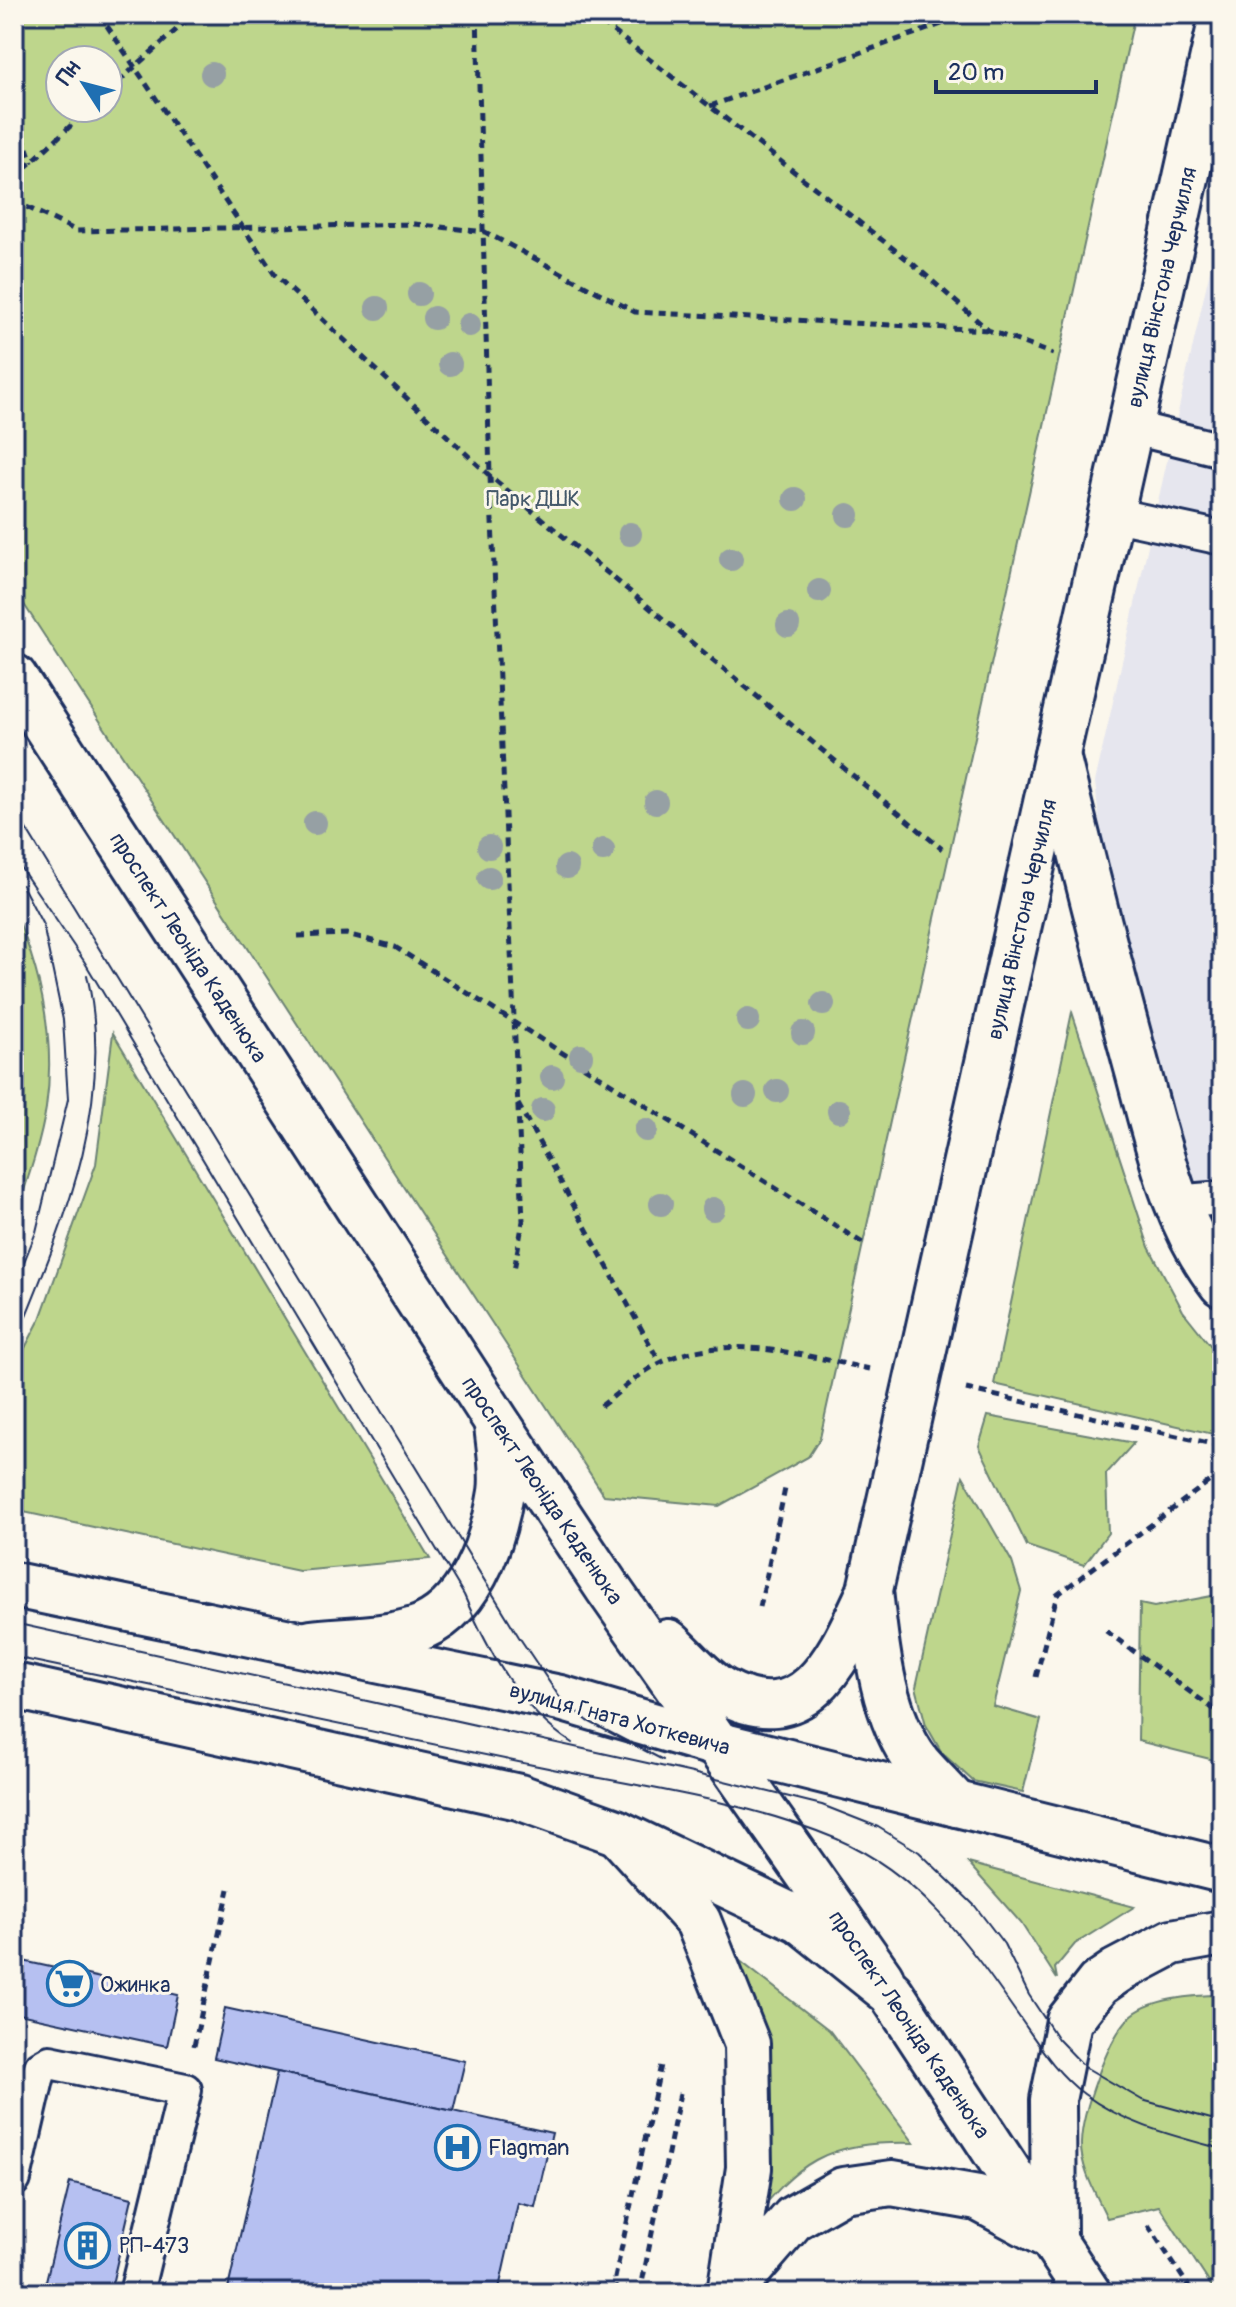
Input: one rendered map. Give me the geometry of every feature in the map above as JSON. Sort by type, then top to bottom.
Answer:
[{"type":"main road","name":"вулиця Вінстона Черчилля","points":[[956,1804],[916,1761],[897,1722],[877,1656],[870,1590],[1222,17]]},
{"type":"main road","name":"проспект Леоніда Каденюка","points":[[14,677],[497,1422],[607,1587],[891,1993],[1088,2293]]},
{"type":"main road","points":[[1057,755],[1104,948],[1174,1202],[1208,1267],[1222,1284]]},
{"type":"main road","points":[[307,1643],[414,1630],[441,1617],[464,1595],[485,1551],[502,1490],[497,1422]]},
{"type":"main road","name":"вулиця Гната Хоткевича","points":[[14,1585],[307,1643],[560,1698],[720,1745],[1222,1870]]},
{"type":"main road","points":[[607,1587],[722,1691],[761,1703],[794,1701],[819,1684],[845,1643],[870,1590]]},
{"type":"main road","points":[[14,1686],[519,1797],[616,1832],[800,1920],[891,1993]]},
{"type":"main road","points":[[616,1832],[698,1921],[747,2044],[749,2168],[730,2292]]},
{"type":"main road","points":[[730,2292],[794,2218],[843,2190],[892,2183],[978,2198],[1054,2239],[1053,2100],[1069,2021],[1098,1984],[1117,1971],[1172,1942],[1222,1933]]},
{"type":"lane","points":[[1130,427],[1222,450]]},
{"type":"lane","points":[[1111,514],[1222,538]]},
{"type":"lane","points":[[1174,1202],[1222,1198]]},
{"type":"lane","points":[[14,2179],[37,2079],[41,2067],[50,2062],[185,2090],[136,2293]]},
{"type":"path","points":[[99,14],[275,275],[490,476],[942,849]]},
{"type":"path","points":[[124,76],[194,14]]},
{"type":"path","points":[[477,14],[490,476],[523,1221],[514,1270]]},
{"type":"path","points":[[591,14],[913,264],[988,330]]},
{"type":"path","points":[[710,106],[970,14]]},
{"type":"path","points":[[14,108],[32,163]]},
{"type":"path","points":[[14,178],[73,124]]},
{"type":"path","points":[[14,201],[77,231],[414,224],[485,232],[635,312],[988,330],[1053,354]]},
{"type":"path","points":[[298,936],[347,934],[395,947],[514,1020],[703,1145],[864,1244]]},
{"type":"path","points":[[518,1103],[660,1363]]},
{"type":"path","points":[[601,1406],[660,1363],[703,1350],[749,1349],[918,1379],[1222,1446]]},
{"type":"path","points":[[1036,1677],[1057,1595],[1222,1472]]},
{"type":"path","points":[[760,1607],[786,1484]]},
{"type":"path","points":[[1106,1631],[1222,1715]]},
{"type":"path","points":[[185,2090],[229,1889]]},
{"type":"path","points":[[617,2293],[615,2278],[661,2065]]},
{"type":"path","points":[[640,2293],[680,2093]]},
{"type":"path","points":[[1148,2225],[1193,2293]]},
{"type":"shaded area","points":[[1222,216],[1222,1266],[1192,1212],[1108,902],[1095,782]]},
{"type":"green space","name":"Парк ДШК","points":[[14,14],[1135,14],[820,1438],[808,1457],[719,1506],[604,1495],[14,589]]},
{"type":"green space","points":[[14,910],[39,982],[47,1032],[49,1083],[43,1122],[14,1220]]},
{"type":"green space","points":[[1072,1012],[1149,1247],[1183,1311],[1222,1360],[1222,1427],[1213,1434],[994,1384]]},
{"type":"green space","points":[[113,1033],[430,1559],[299,1571],[14,1510],[14,1369],[40,1319],[96,1164]]},
{"type":"green space","points":[[988,1416],[1134,1443],[1106,1474],[1108,1533],[1084,1565],[1027,1546],[979,1446]]},
{"type":"green space","points":[[963,1476],[1012,1562],[1021,1591],[993,1706],[1041,1720],[1023,1792],[973,1781],[942,1753],[926,1725],[916,1687]]},
{"type":"green space","points":[[1222,1594],[1222,1762],[1138,1741],[1140,1604],[1154,1607]]},
{"type":"green space","points":[[968,1863],[1134,1907],[1075,1944],[1055,1968],[1057,1979],[1021,1923]]},
{"type":"green space","points":[[717,1943],[829,2030],[914,2143],[857,2146],[816,2160],[798,2171],[745,2229]]},
{"type":"green space","points":[[1222,1995],[1222,2293],[1216,2293],[1159,2206],[1107,2218],[1086,2172],[1081,2143],[1086,2114],[1104,2059],[1129,2018],[1137,2011],[1160,2002]]},
{"type":"building","points":[[14,1959],[178,1995],[167,2046],[14,2013]]},
{"type":"building","points":[[225,2008],[465,2061],[453,2111],[214,2058]]},
{"type":"building","points":[[277,2072],[552,2133],[535,2207],[518,2203],[498,2293],[227,2293]]},
{"type":"building","name":"РП-473","points":[[70,2182],[132,2198],[110,2293],[43,2293]]},
{"type":"tram line","points":[[14,809],[519,1637],[560,1698],[588,1721],[663,1760]]},
{"type":"tram line","points":[[14,858],[84,961],[464,1595],[507,1677],[536,1713],[572,1743]]},
{"type":"tram line","points":[[14,1287],[36,1232],[68,1099],[63,1020],[43,925],[22,885]]},
{"type":"tram line","points":[[14,1345],[66,1210],[90,1118],[95,1071],[94,1023],[87,975]]},
{"type":"tram line","points":[[14,1623],[688,1772],[822,1805],[878,1827],[919,1852],[975,1906],[1004,1944],[1029,1995],[1058,2039],[1085,2067],[1142,2100],[1222,2122]]},
{"type":"tram line","points":[[14,1657],[687,1795],[801,1825],[837,1839],[892,1871],[938,1912],[978,1960],[1055,2066],[1084,2094],[1133,2121],[1222,2149]]},
{"type":"place","name":"Ожинка","points":[[69,1984]]},
{"type":"place","name":"Flagman","points":[[457,2147]]},
{"type":"place","name":"РП-473","points":[[88,2245]]}]
